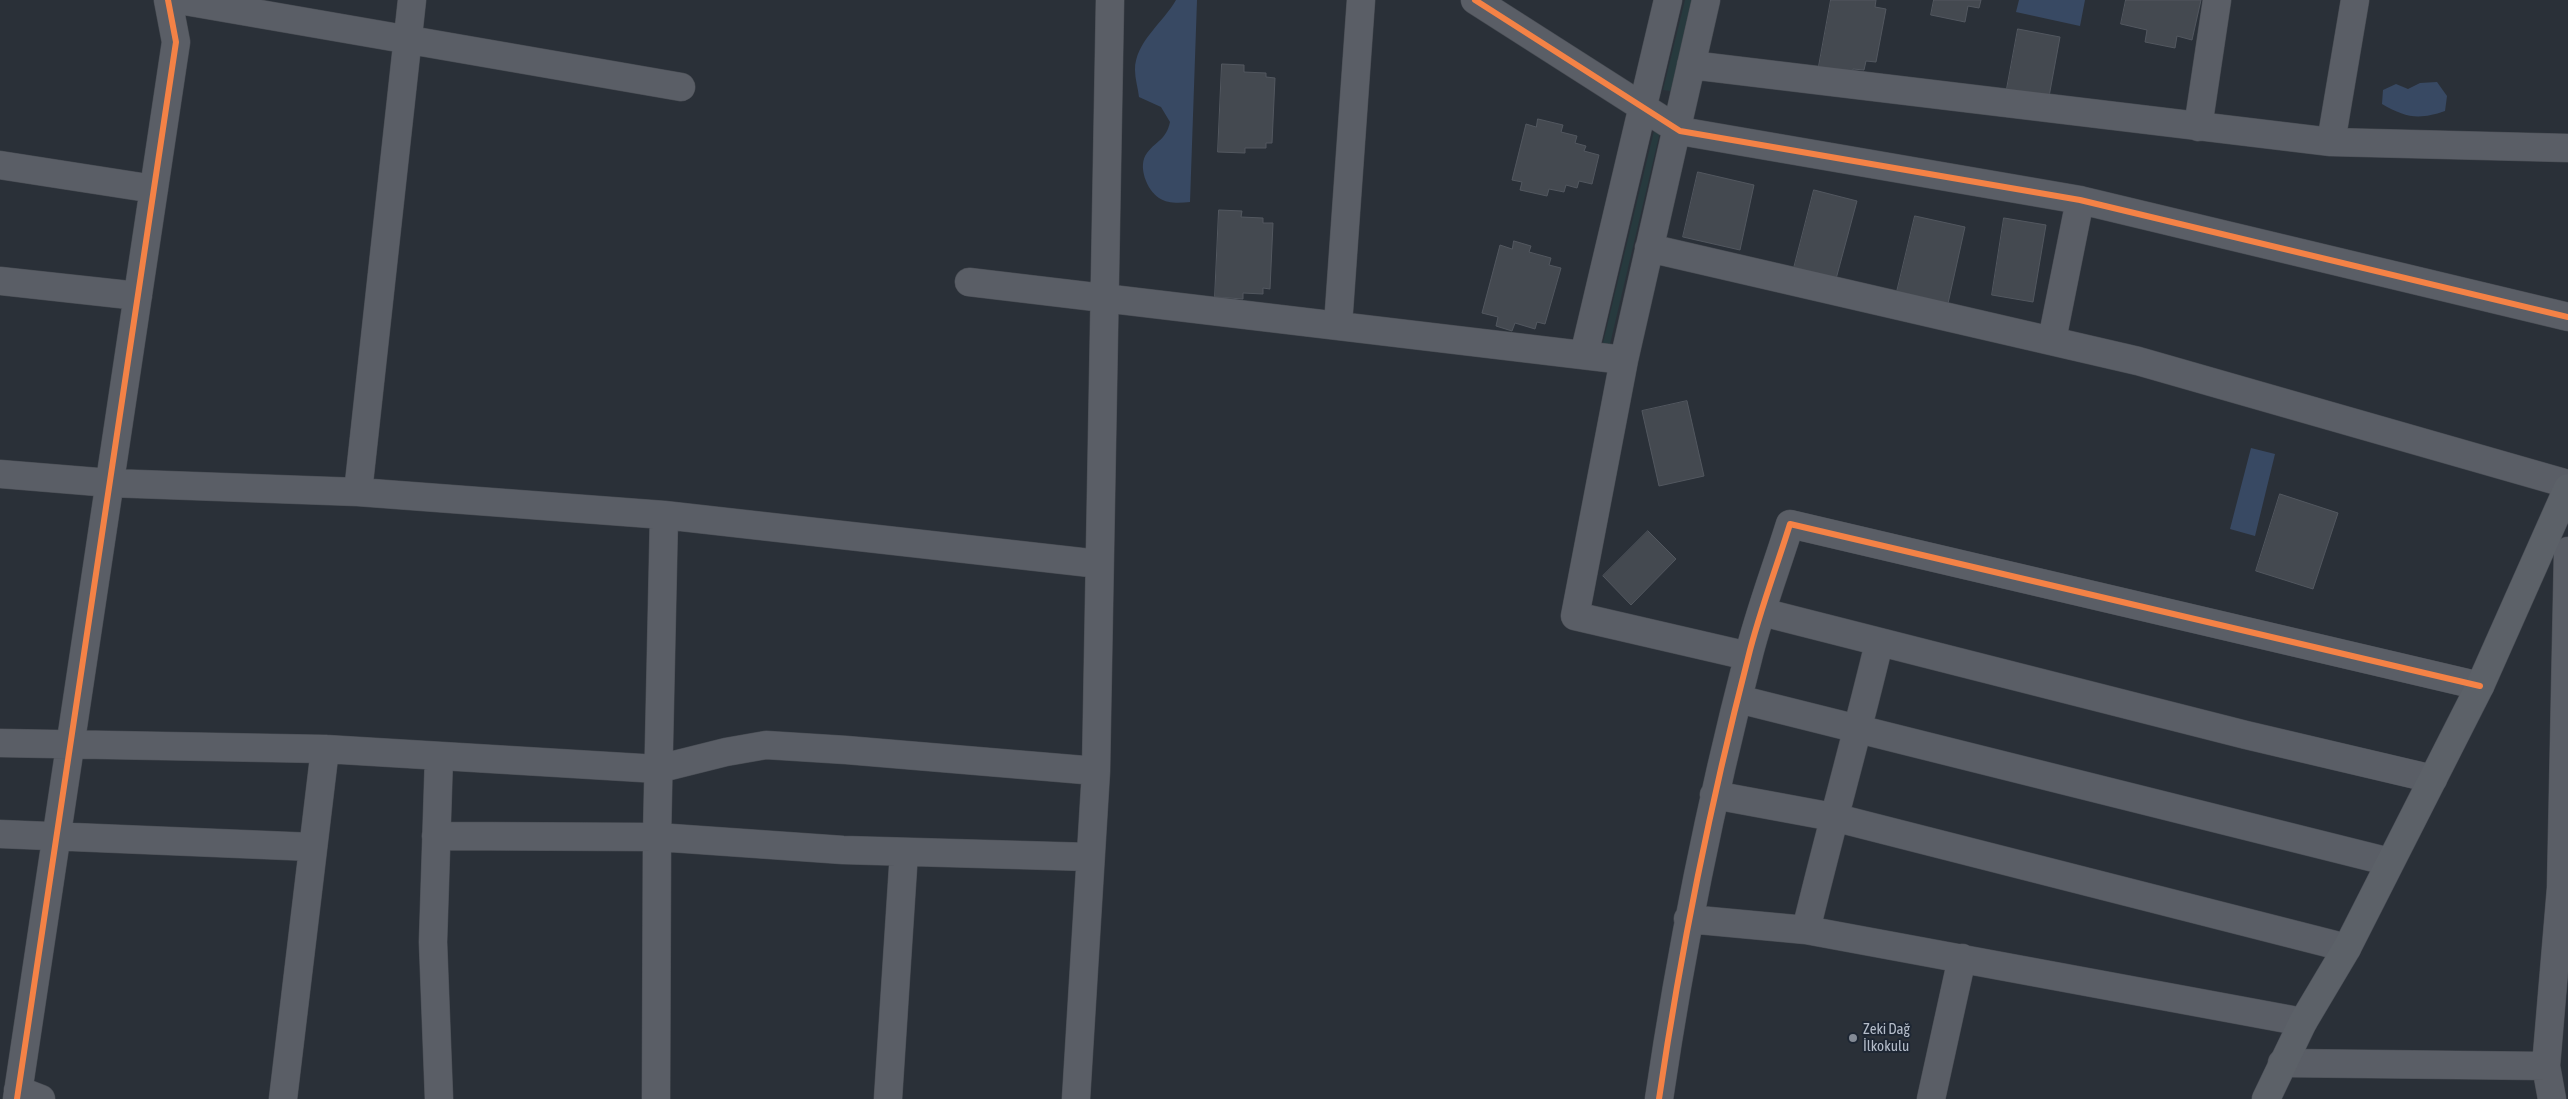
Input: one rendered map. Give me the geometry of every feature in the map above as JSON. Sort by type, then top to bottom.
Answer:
[{"type":"main road","points":[[2266,1099],[2303,1022],[2347,948],[2480,686],[2568,486]]},
{"type":"street","points":[[25,1096],[56,836],[176,42],[168,0]]},
{"type":"street","points":[[179,0],[681,87]]},
{"type":"street","points":[[358,492],[412,0]]},
{"type":"street","points":[[1076,1099],[1096,771],[1110,0]]},
{"type":"street","points":[[1338,325],[1361,0]]},
{"type":"street","points":[[1475,0],[1680,131],[2080,200],[2568,317]]},
{"type":"street","points":[[1584,355],[1668,0]]},
{"type":"street","points":[[1706,0],[1624,360],[1575,616],[1748,656]]},
{"type":"street","points":[[2198,127],[2217,0]]},
{"type":"street","points":[[2330,142],[2355,0]]},
{"type":"street","points":[[1691,66],[2330,142],[2568,148]]},
{"type":"street","points":[[0,165],[154,189]]},
{"type":"street","points":[[2052,340],[2080,200]]},
{"type":"street","points":[[1649,248],[2138,361],[2568,486]]},
{"type":"street","points":[[0,281],[138,296]]},
{"type":"street","points":[[969,282],[1624,360]]},
{"type":"street","points":[[0,474],[110,483],[358,492],[664,515],[1099,564]]},
{"type":"street","points":[[656,1099],[657,837],[664,515]]},
{"type":"street","points":[[1659,1099],[1688,919],[1714,795],[1748,656],[1790,524],[2480,686]]},
{"type":"street","points":[[2552,1099],[2546,1066],[2565,888],[2568,551]]},
{"type":"street","points":[[1762,612],[1879,643],[2433,779]]},
{"type":"street","points":[[1806,930],[1833,816],[1858,728],[1879,643]]},
{"type":"street","points":[[1738,699],[2390,862]]},
{"type":"street","points":[[0,743],[325,749],[658,769],[726,752],[766,746],[856,750],[1096,771]]},
{"type":"street","points":[[283,1099],[325,749]]},
{"type":"street","points":[[439,756],[433,942],[439,1099]]},
{"type":"street","points":[[1714,795],[1833,816],[2347,948]]},
{"type":"street","points":[[0,834],[313,847]]},
{"type":"street","points":[[436,836],[657,837],[904,852],[1090,857]]},
{"type":"street","points":[[888,1099],[904,852]]},
{"type":"street","points":[[1688,919],[1806,930],[2303,1022]]},
{"type":"street","points":[[1931,1099],[1962,958]]},
{"type":"street","points":[[2282,1063],[2546,1066]]},
{"type":"green space","points":[[1685,0],[1692,0],[1671,91],[1663,90]]},
{"type":"green space","points":[[1654,131],[1660,132],[1610,344],[1603,343]]},
{"type":"water","points":[[1176,0],[1197,0],[1190,202],[1178,203],[1159,198],[1147,184],[1143,171],[1144,158],[1164,136],[1170,122],[1161,107],[1139,97],[1135,77],[1136,60],[1140,50]]},
{"type":"water","points":[[2019,0],[2085,0],[2080,26],[2016,12]]},
{"type":"water","points":[[2437,82],[2447,96],[2445,111],[2428,116],[2413,116],[2398,112],[2382,104],[2383,90],[2396,84],[2408,89],[2420,83]]},
{"type":"water","points":[[2251,448],[2275,454],[2255,536],[2230,529]]},
{"type":"building","points":[[1831,0],[1876,0],[1875,7],[1886,9],[1876,62],[1866,61],[1864,70],[1853,69],[1850,84],[1817,77]]},
{"type":"building","points":[[1934,0],[1981,0],[1979,8],[1968,6],[1965,22],[1931,15]]},
{"type":"building","points":[[2126,0],[2201,0],[2192,40],[2177,36],[2175,48],[2145,42],[2147,30],[2121,24]]},
{"type":"building","points":[[2018,29],[2060,37],[2048,102],[2006,94]]},
{"type":"building","points":[[1222,64],[1244,65],[1244,72],[1266,73],[1266,77],[1275,78],[1272,143],[1266,143],[1266,148],[1245,148],[1245,153],[1218,152]]},
{"type":"building","points":[[1538,119],[1563,125],[1561,132],[1577,136],[1575,143],[1586,146],[1584,151],[1599,155],[1592,184],[1579,181],[1577,188],[1566,185],[1564,192],[1549,189],[1547,196],[1520,190],[1522,182],[1512,180],[1526,124],[1536,127]]},
{"type":"building","points":[[1698,172],[1754,185],[1740,250],[1683,237]]},
{"type":"building","points":[[1814,190],[1857,201],[1836,279],[1794,268]]},
{"type":"building","points":[[1219,210],[1242,211],[1241,217],[1263,218],[1263,223],[1273,223],[1270,289],[1263,288],[1263,294],[1243,293],[1243,299],[1215,297]]},
{"type":"building","points":[[1915,216],[1965,227],[1947,308],[1896,296]]},
{"type":"building","points":[[2004,218],[2046,225],[2033,302],[1992,295]]},
{"type":"building","points":[[1514,241],[1531,246],[1529,252],[1551,258],[1549,265],[1561,268],[1545,324],[1537,322],[1535,329],[1515,323],[1512,331],[1496,326],[1498,317],[1482,313],[1500,245],[1512,249]]},
{"type":"building","points":[[1687,401],[1704,476],[1659,486],[1642,411]]},
{"type":"building","points":[[2280,494],[2338,513],[2313,589],[2256,571]]},
{"type":"building","points":[[1648,531],[1676,559],[1631,605],[1603,576]]},
{"type":"cycle path","points":[[17,1099],[176,42],[168,0]]},
{"type":"cycle path","points":[[1475,0],[1680,131],[2080,200],[2568,317]]},
{"type":"cycle path","points":[[1659,1099],[1697,877],[1721,768],[1752,641],[1790,524],[2480,686]]},
{"type":"place","name":"Zeki Dağ İlkokulu","points":[[1853,1038]]}]
